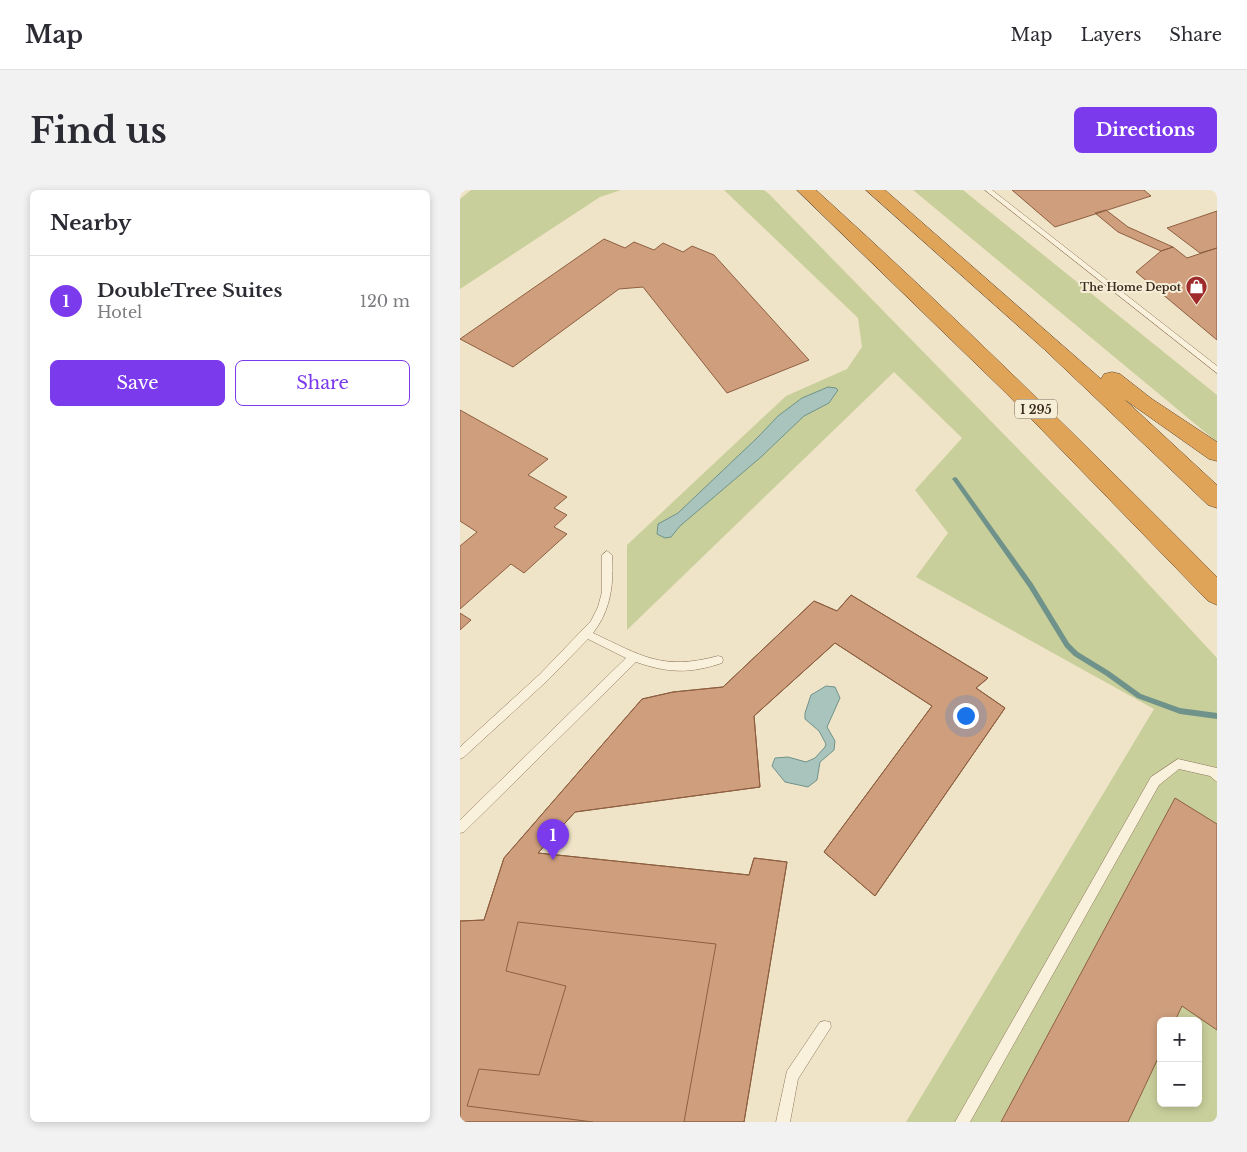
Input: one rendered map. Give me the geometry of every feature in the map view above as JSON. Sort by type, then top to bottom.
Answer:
[{"type":"highway","points":[[793,190],[850,230]]},
{"type":"highway","name":"I 295","points":[[806,190],[921,296],[1071,443],[1217,594]]},
{"type":"highway","points":[[875,190],[1052,345],[1217,499]]},
{"type":"highway","points":[[1052,345],[1103,372],[1144,404],[1217,453]]},
{"type":"lane","points":[[988,190],[1217,370]]},
{"type":"lane","points":[[460,754],[558,664],[587,634],[600,614],[607,590],[609,569],[607,554]]},
{"type":"lane","points":[[587,634],[634,657],[669,668],[690,668],[718,660]]},
{"type":"lane","points":[[460,828],[634,657]]},
{"type":"lane","points":[[962,1122],[1155,781],[1178,764],[1213,772],[1217,777]]},
{"type":"lane","points":[[783,1122],[792,1076],[825,1027]]},
{"type":"green space","points":[[471,190],[621,190],[600,197],[460,289],[460,199]]},
{"type":"green space","points":[[724,190],[764,190],[769,194],[1117,550],[1217,658],[1217,1122],[906,1122],[1154,709],[916,577],[948,533],[915,490],[962,438],[894,372],[627,630],[627,545],[786,396],[847,369],[862,347],[858,318]]},
{"type":"green space","points":[[913,190],[963,190],[1217,395],[1217,442]]},
{"type":"water","points":[[828,387],[838,390],[829,403],[804,416],[761,457],[680,526],[671,537],[665,538],[657,534],[658,524],[678,513],[778,416],[802,398]]},
{"type":"water","points":[[826,686],[835,687],[840,698],[827,727],[835,741],[834,750],[820,762],[817,780],[808,787],[785,782],[772,766],[775,758],[788,757],[806,762],[815,758],[825,747],[826,744],[819,731],[805,719],[805,713],[811,695]]},
{"type":"building","points":[[1012,190],[1144,190],[1151,196],[1055,227]]},
{"type":"building","points":[[1106,210],[1128,227],[1173,247],[1161,251],[1118,232],[1095,213]]},
{"type":"building","points":[[1217,211],[1217,248],[1200,253],[1167,228]]},
{"type":"building","points":[[604,239],[625,248],[634,242],[654,250],[663,243],[683,252],[692,246],[714,255],[809,360],[727,393],[643,287],[619,289],[513,367],[460,339]]},
{"type":"building","name":"The Home Depot","points":[[1173,247],[1187,258],[1217,248],[1217,340],[1136,272],[1161,251]]},
{"type":"building","points":[[460,410],[548,459],[528,475],[567,497],[554,508],[567,515],[554,527],[567,534],[524,573],[511,564],[460,609],[460,546],[477,532],[460,521]]},
{"type":"building","points":[[851,595],[988,678],[976,688],[1005,708],[875,896],[824,852],[932,706],[835,643],[754,716],[760,787],[575,812],[538,853],[749,875],[754,858],[787,862],[744,1122],[684,1122],[716,944],[518,922],[506,971],[566,986],[539,1075],[479,1069],[467,1106],[593,1122],[460,1122],[460,921],[484,920],[504,858],[642,699],[673,692],[723,687],[814,601],[837,611]]},
{"type":"building","points":[[851,595],[988,678],[976,688],[1005,708],[875,896],[824,852],[932,706],[835,643],[754,716],[760,787],[575,812],[538,853],[749,875],[754,858],[787,862],[744,1122],[460,1122],[460,921],[484,920],[504,858],[642,699],[673,692],[723,687],[814,601],[837,611]]},
{"type":"building","points":[[460,613],[471,620],[460,630]]},
{"type":"building","points":[[1175,798],[1217,824],[1217,1030],[1202,1020],[1202,1017],[1198,1017],[1182,1006],[1177,1017],[1157,1017],[1157,1060],[1128,1122],[1001,1122]]},
{"type":"waterway","points":[[955,479],[1031,586],[1067,645],[1076,654],[1139,696],[1180,711],[1217,716]]},
{"type":"place","name":"The Home Depot","points":[[1197,306]]},
{"type":"place","name":"DoubleTree Suites","points":[[553,860]]}]
